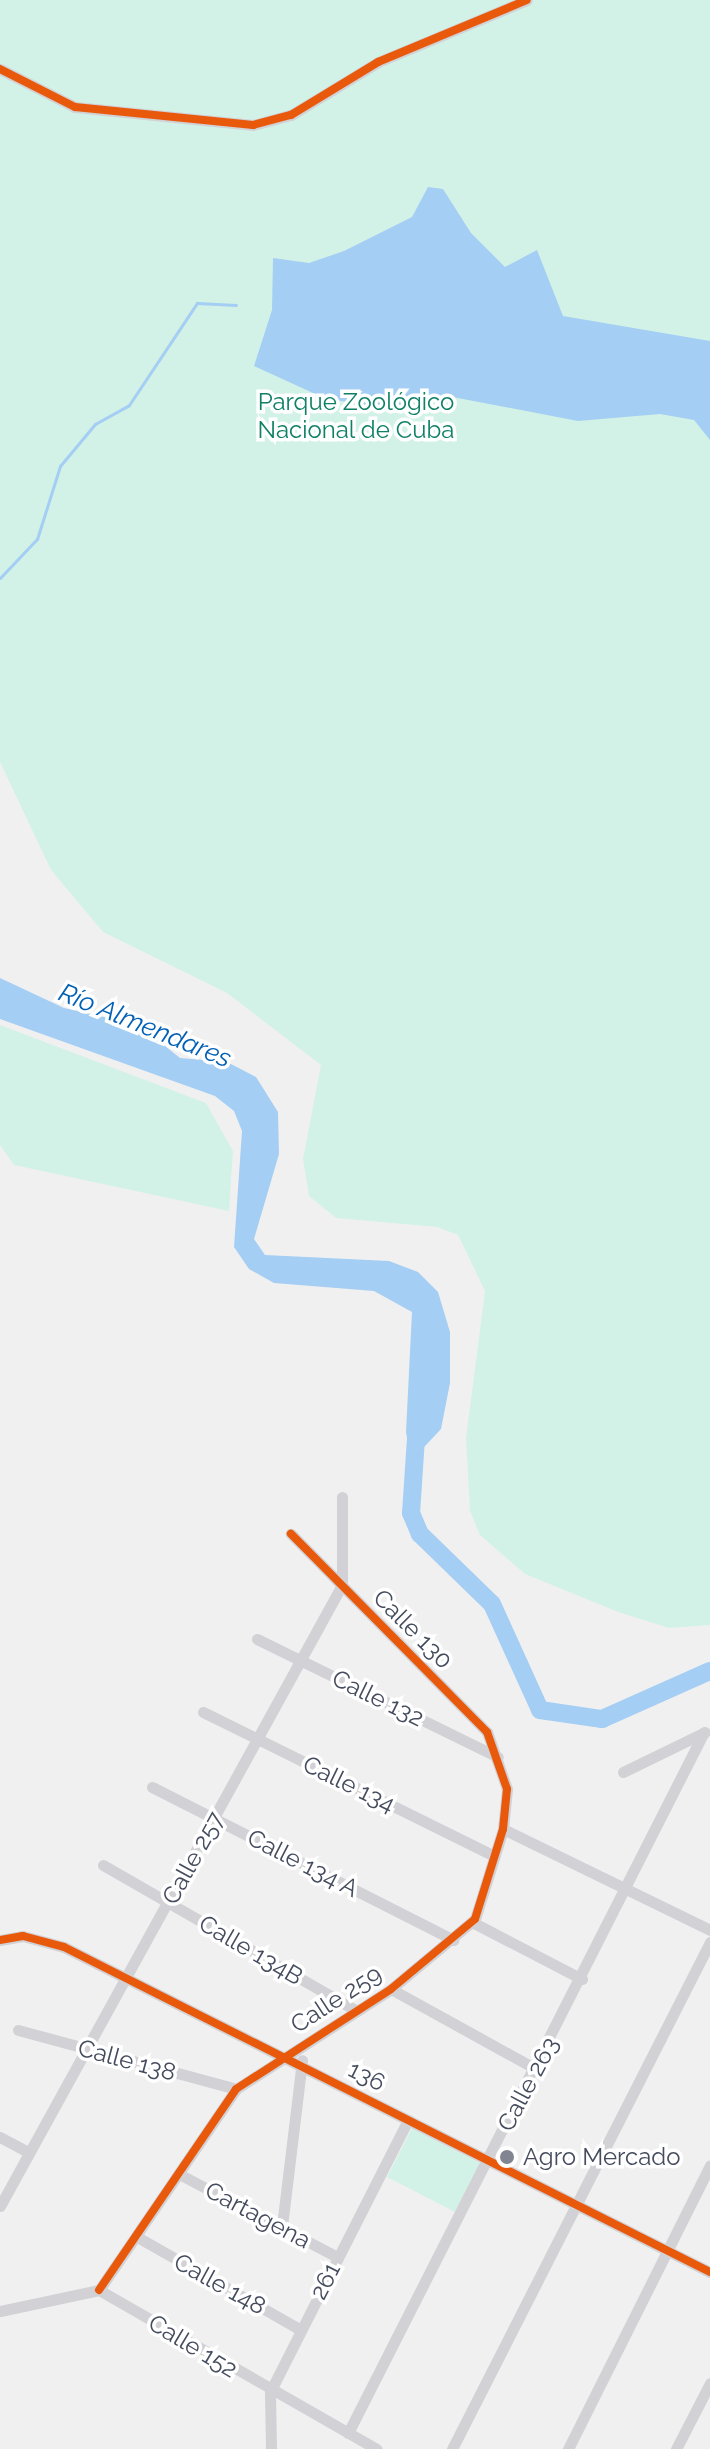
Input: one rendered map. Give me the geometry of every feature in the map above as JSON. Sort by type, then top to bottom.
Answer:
[{"type":"street","points":[[0,69],[75,107],[253,125],[291,115],[378,62],[527,0]]},
{"type":"street","name":"Calle 257","points":[[0,2206],[84,2048],[169,1903],[342,1585],[342,1497]]},
{"type":"street","name":"Calle 130","points":[[291,1534],[487,1732],[499,1757]]},
{"type":"street","name":"Calle 132","points":[[257,1639],[499,1757]]},
{"type":"street","name":"Calle 134","points":[[203,1712],[494,1856]]},
{"type":"street","points":[[623,1772],[707,1732]]},
{"type":"street","name":"Calle 263","points":[[348,2433],[707,1732]]},
{"type":"street","name":"Calle 259","points":[[99,2290],[139,2238],[236,2089],[391,1989],[472,1922],[503,1829],[507,1789],[499,1757]]},
{"type":"street","name":"Calle 134 A","points":[[152,1787],[453,1940]]},
{"type":"street","points":[[503,1829],[710,1930]]},
{"type":"street","name":"Calle 134B","points":[[103,1865],[357,2011]]},
{"type":"street","points":[[472,1922],[582,1979]]},
{"type":"street","name":"136","points":[[0,1940],[46,1939],[710,2272]]},
{"type":"street","points":[[452,2449],[710,1942]]},
{"type":"street","points":[[391,1989],[536,2069]]},
{"type":"street","name":"Calle 138","points":[[18,2030],[236,2089]]},
{"type":"street","points":[[282,2226],[303,2066],[299,2047]]},
{"type":"street","name":"261","points":[[271,2449],[270,2392],[408,2120]]},
{"type":"street","points":[[0,2137],[28,2152]]},
{"type":"street","points":[[568,2449],[710,2166]]},
{"type":"street","name":"Cartagena","points":[[179,2174],[337,2257]]},
{"type":"street","name":"Calle 148","points":[[139,2238],[301,2330]]},
{"type":"street","points":[[0,2311],[99,2290]]},
{"type":"street","name":"Calle 152","points":[[99,2290],[270,2392],[377,2449]]},
{"type":"street","points":[[676,2449],[710,2383]]},
{"type":"green space","name":"Parque Zoológico Nacional de Cuba","points":[[0,0],[710,0],[710,1625],[669,1628],[618,1612],[525,1574],[480,1535],[470,1511],[466,1438],[485,1291],[458,1235],[437,1227],[336,1218],[309,1196],[303,1159],[321,1065],[227,993],[103,932],[51,870],[0,762]]},
{"type":"green space","points":[[0,1025],[206,1103],[233,1151],[229,1211],[14,1165],[0,1145]]},
{"type":"green space","points":[[412,2128],[480,2163],[455,2212],[387,2177]]},
{"type":"water","points":[[428,187],[443,189],[471,233],[505,267],[537,250],[563,316],[710,341],[710,440],[694,420],[660,414],[578,421],[442,395],[388,409],[324,398],[254,366],[272,310],[273,258],[309,263],[344,251],[412,217]]},
{"type":"water","points":[[0,978],[64,1008],[139,1025],[180,1058],[227,1062],[256,1077],[278,1112],[279,1154],[254,1239],[265,1255],[389,1261],[418,1272],[438,1292],[450,1332],[450,1383],[441,1429],[411,1461],[406,1432],[412,1312],[374,1291],[274,1283],[249,1269],[234,1247],[242,1131],[234,1111],[215,1096],[0,1019]]},
{"type":"waterway","points":[[0,578],[37,539],[60,466],[95,424],[129,405],[197,303],[236,305]]},
{"type":"waterway","name":"Río Almendares","points":[[416,1438],[411,1513],[420,1534],[492,1604],[540,1710],[602,1719],[710,1671]]},
{"type":"cycle path","points":[[0,69],[75,107],[253,125],[291,115],[378,62],[527,0]]},
{"type":"cycle path","points":[[99,2290],[236,2089],[391,1989],[475,1919],[503,1829],[507,1789],[487,1732],[291,1534]]},
{"type":"cycle path","points":[[0,1940],[23,1936],[64,1947],[710,2272]]},
{"type":"place","name":"Agro Mercado","points":[[507,2157]]}]
